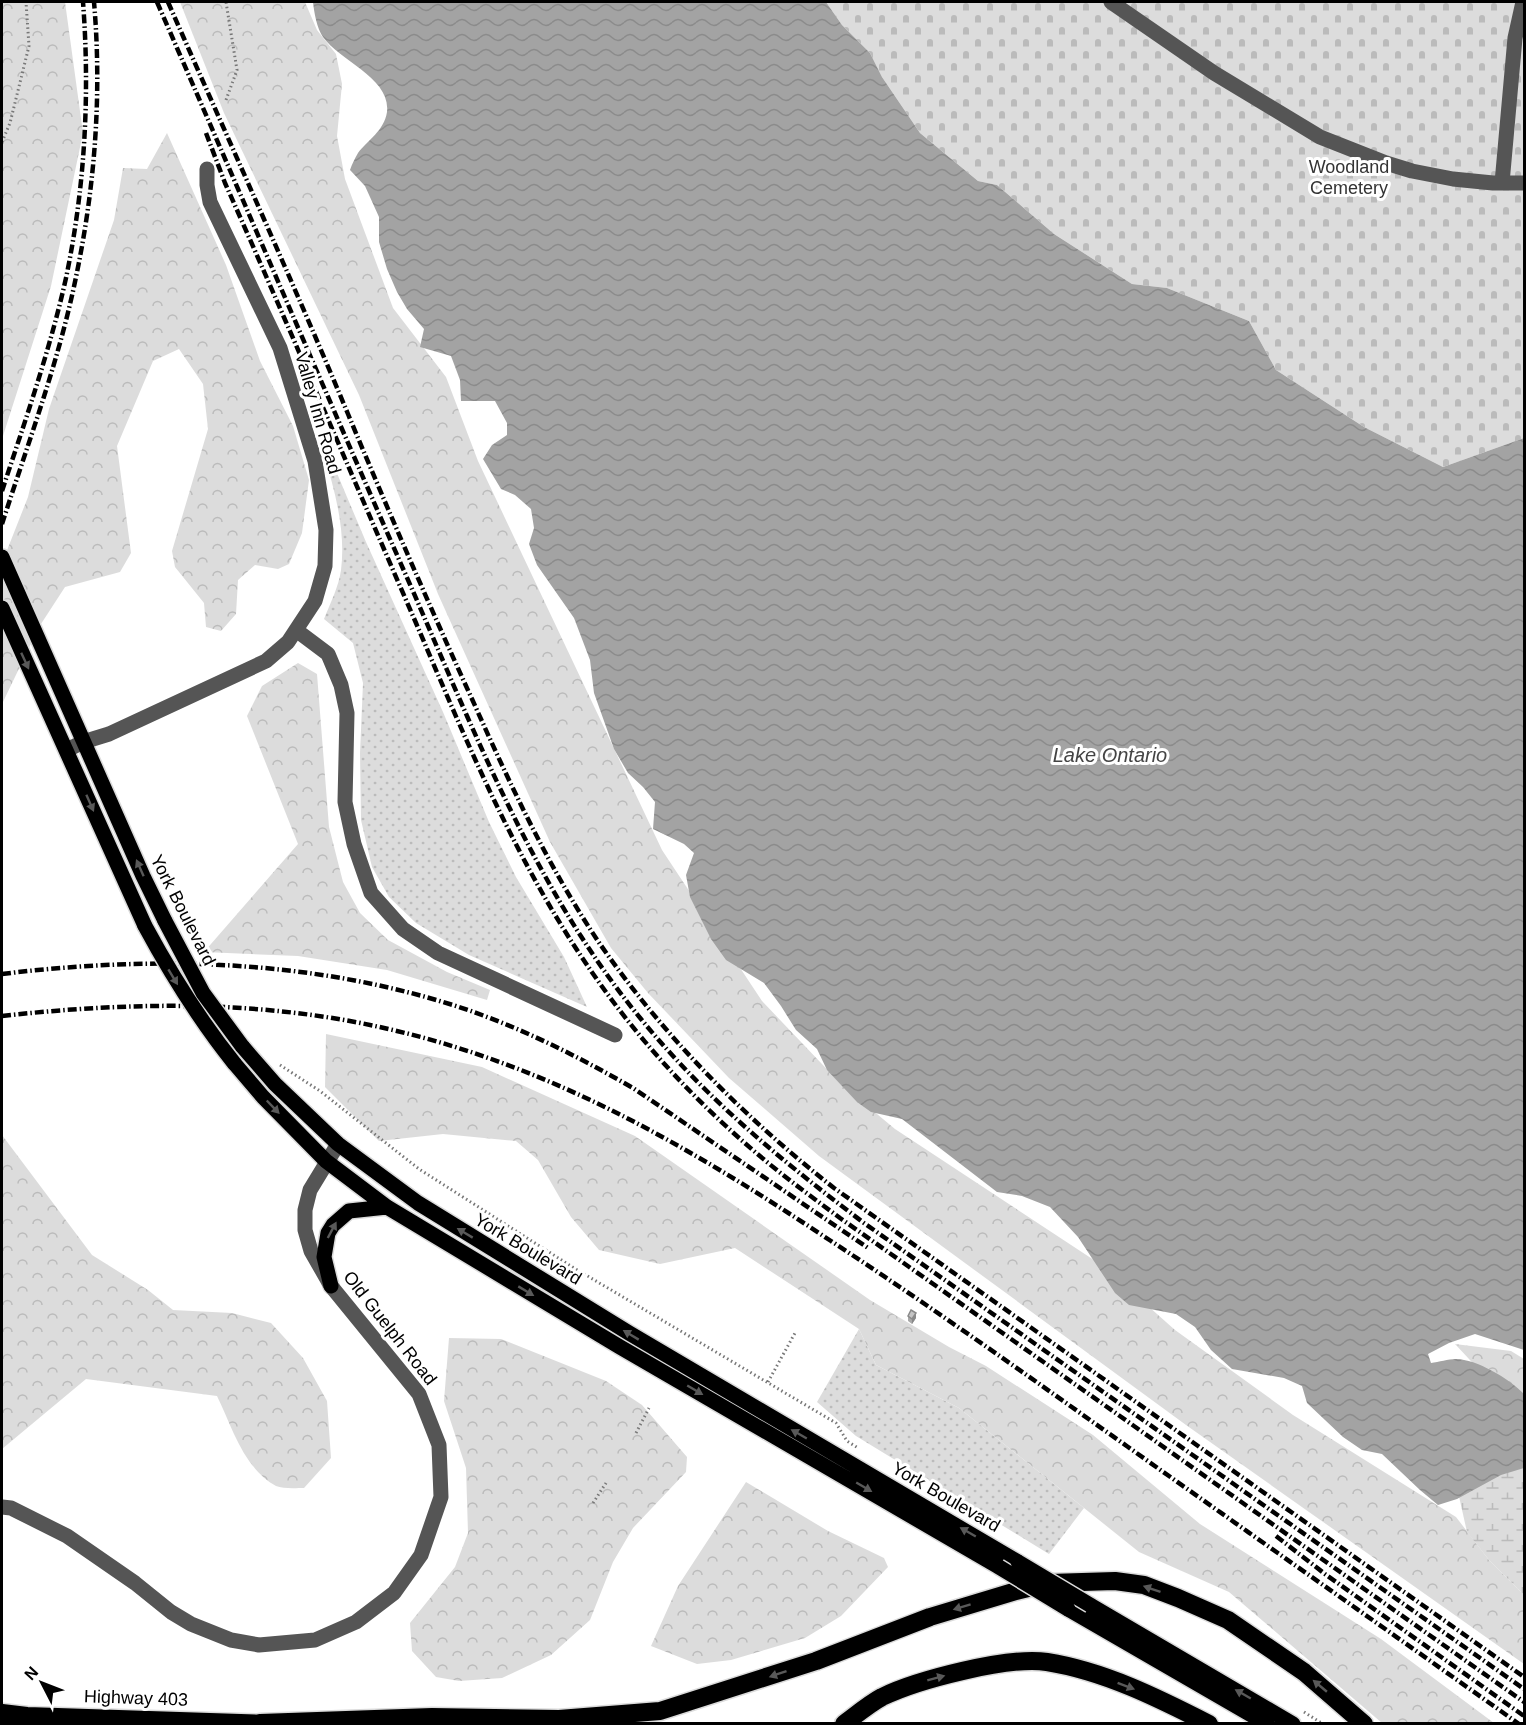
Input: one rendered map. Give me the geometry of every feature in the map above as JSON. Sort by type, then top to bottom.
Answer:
[{"type":"highway","points":[[260,1723],[432,1717],[559,1719],[660,1711],[816,1661],[930,1617],[1016,1591],[1049,1583],[1115,1581],[1144,1586],[1228,1620],[1304,1672],[1364,1724]]},
{"type":"highway","points":[[844,1724],[881,1698],[915,1684],[1006,1663],[1045,1662],[1093,1673],[1156,1697],[1209,1724]]},
{"type":"highway","name":"Highway 403","points":[[2,1713],[27,1716],[270,1724]]},
{"type":"main road","name":"York Boulevard","points":[[2,557],[143,876],[203,993],[242,1046],[275,1084],[338,1144],[463,1233],[629,1334],[1293,1724]]},
{"type":"main road","name":"York Boulevard","points":[[2,608],[145,926],[173,976],[202,1022],[234,1063],[263,1097],[326,1161],[387,1206],[620,1347],[1266,1724]]},
{"type":"main road","points":[[332,1286],[324,1257],[328,1233],[333,1225],[349,1211],[387,1206]]},
{"type":"street","points":[[1111,2],[1214,73],[1320,137],[1386,164],[1412,171],[1453,179],[1524,183]]},
{"type":"street","points":[[1502,183],[1515,38],[1523,2]]},
{"type":"street","name":"Valley Inn Road","points":[[67,750],[121,728],[266,661],[288,642],[315,601],[326,566],[326,530],[315,461],[280,348],[210,202],[207,169]]},
{"type":"street","points":[[296,630],[328,654],[341,685],[347,713],[345,802],[354,844],[371,893],[403,929],[438,953],[615,1035]]},
{"type":"street","name":"Old Guelph Road","points":[[2,1507],[11,1508],[67,1536],[135,1583],[171,1612],[192,1624],[231,1640],[259,1645],[315,1640],[356,1622],[394,1593],[421,1555],[441,1497],[439,1445],[419,1394],[332,1286],[311,1251],[305,1230],[305,1210],[310,1190],[338,1144]]},
{"type":"path","points":[[2,142],[10,123],[29,46],[26,2]]},
{"type":"path","points":[[226,2],[237,70],[226,100]]},
{"type":"path","points":[[274,1061],[320,1091],[419,1169],[574,1268],[836,1423],[847,1441],[867,1453]]},
{"type":"path","points":[[768,1382],[795,1333]]},
{"type":"path","points":[[636,1433],[650,1408]]},
{"type":"path","points":[[594,1503],[606,1483]]},
{"type":"green space","points":[[2,2],[65,2],[83,133],[51,286],[2,439]]},
{"type":"green space","points":[[180,2],[305,2],[317,30],[336,54],[342,84],[337,136],[345,179],[393,308],[446,377],[478,461],[662,850],[762,1001],[841,1084],[895,1129],[1103,1266],[1175,1330],[1293,1415],[1456,1517],[1489,1560],[1524,1595],[1524,1664],[1186,1425],[819,1156],[729,1078],[648,993],[611,948],[550,842],[438,594],[359,395],[224,113]]},
{"type":"green space","name":"Woodland Cemetery","points":[[826,2],[1524,2],[1524,438],[1443,467],[1364,427],[1276,370],[1249,321],[1167,288],[1132,284],[1054,234],[997,185],[978,181],[920,133],[882,77],[870,53],[842,25]]},
{"type":"green space","points":[[167,133],[226,265],[260,361],[293,426],[309,480],[302,533],[289,564],[278,569],[255,565],[238,580],[236,614],[221,631],[206,627],[204,603],[175,567],[172,551],[208,429],[203,384],[179,349],[153,361],[117,446],[131,553],[120,572],[65,587],[39,627],[2,704],[2,563],[28,497],[49,409],[114,220],[123,168],[147,169]]},
{"type":"green space","points":[[328,452],[489,822],[516,877],[564,957],[587,1007],[469,955],[416,923],[389,897],[372,867],[361,820],[360,753],[363,683],[353,643],[324,619],[338,582],[342,556],[341,526],[332,481],[323,453]]},
{"type":"green space","points":[[298,663],[317,674],[329,827],[343,882],[360,913],[388,940],[447,972],[490,990],[487,1000],[387,970],[298,956],[204,952],[298,844],[247,716],[262,686]]},
{"type":"green space","points":[[326,1034],[482,1067],[635,1136],[870,1300],[986,1366],[1093,1435],[1200,1524],[1381,1639],[1494,1723],[1382,1723],[1229,1592],[1139,1552],[959,1408],[876,1365],[859,1329],[735,1248],[660,1264],[599,1250],[571,1217],[538,1160],[516,1141],[443,1134],[379,1141],[325,1087]]},
{"type":"green space","points":[[2,1135],[92,1255],[148,1290],[173,1310],[232,1313],[271,1323],[303,1358],[327,1401],[331,1458],[304,1488],[276,1486],[255,1469],[240,1446],[217,1396],[86,1379],[2,1449]]},
{"type":"green space","points":[[859,1329],[876,1365],[959,1408],[1084,1508],[1049,1554],[856,1436],[817,1402]]},
{"type":"green space","points":[[449,1338],[501,1339],[606,1381],[642,1405],[687,1457],[686,1472],[633,1528],[613,1562],[590,1620],[551,1655],[502,1678],[459,1681],[436,1677],[412,1651],[410,1623],[455,1567],[468,1533],[466,1468],[444,1401]]},
{"type":"green space","points":[[1455,1344],[1511,1351],[1524,1359],[1524,1418]]},
{"type":"green space","points":[[1524,1423],[1524,1595],[1489,1560],[1467,1532],[1456,1483]]},
{"type":"green space","points":[[746,1482],[828,1531],[884,1558],[888,1567],[841,1616],[805,1638],[731,1660],[697,1664],[651,1646],[678,1586]]},
{"type":"water","name":"Lake Ontario","points":[[313,2],[826,2],[842,25],[870,53],[882,77],[920,133],[978,181],[997,185],[1054,234],[1132,284],[1167,288],[1249,321],[1276,370],[1364,427],[1443,467],[1524,438],[1524,1350],[1475,1334],[1449,1343],[1428,1354],[1431,1363],[1456,1359],[1483,1366],[1502,1376],[1524,1394],[1524,1468],[1501,1475],[1457,1499],[1438,1505],[1382,1454],[1362,1450],[1343,1437],[1307,1403],[1302,1386],[1284,1378],[1232,1369],[1211,1350],[1195,1327],[1176,1314],[1129,1305],[1115,1293],[1078,1237],[1050,1207],[1022,1196],[997,1192],[902,1119],[871,1112],[857,1102],[827,1070],[817,1049],[796,1030],[764,983],[726,960],[711,939],[690,897],[686,875],[694,853],[684,844],[653,829],[655,802],[628,773],[614,749],[594,693],[590,660],[574,618],[537,565],[529,544],[534,528],[531,509],[515,495],[501,489],[483,459],[492,445],[507,435],[507,423],[495,401],[461,401],[460,380],[451,356],[420,347],[424,329],[407,309],[397,292],[379,242],[379,217],[365,186],[350,170],[358,153],[383,125],[387,112],[386,100],[381,89],[373,80],[323,37],[317,25]]},
{"type":"building","points":[[911,1310],[916,1313],[912,1319],[908,1316]]},
{"type":"railway","points":[[2,491],[52,332],[66,278],[78,209],[86,106],[83,2]]},
{"type":"railway","points":[[2,524],[61,340],[83,243],[92,174],[97,105],[94,2]]},
{"type":"railway","points":[[157,2],[461,701],[512,813],[570,920],[641,1019],[692,1076],[746,1128],[864,1223],[1524,1689]]},
{"type":"railway","points":[[168,2],[304,310],[424,593],[515,794],[581,915],[651,1012],[738,1105],[834,1188],[1524,1677]]},
{"type":"railway","points":[[206,133],[225,183],[455,715],[497,805],[519,850],[568,936],[615,1004],[654,1053],[697,1099],[743,1142],[840,1218],[1524,1702]]},
{"type":"railway","points":[[2,974],[113,965],[224,965],[280,969],[335,977],[443,1002],[540,1039],[633,1088],[868,1248]]},
{"type":"railway","points":[[2,1016],[134,1006],[223,1007],[311,1015],[421,1037],[484,1056],[604,1107],[719,1169],[883,1276],[1519,1724]]},
{"type":"railway","points":[[1276,1536],[1325,1574],[1524,1716]]}]
